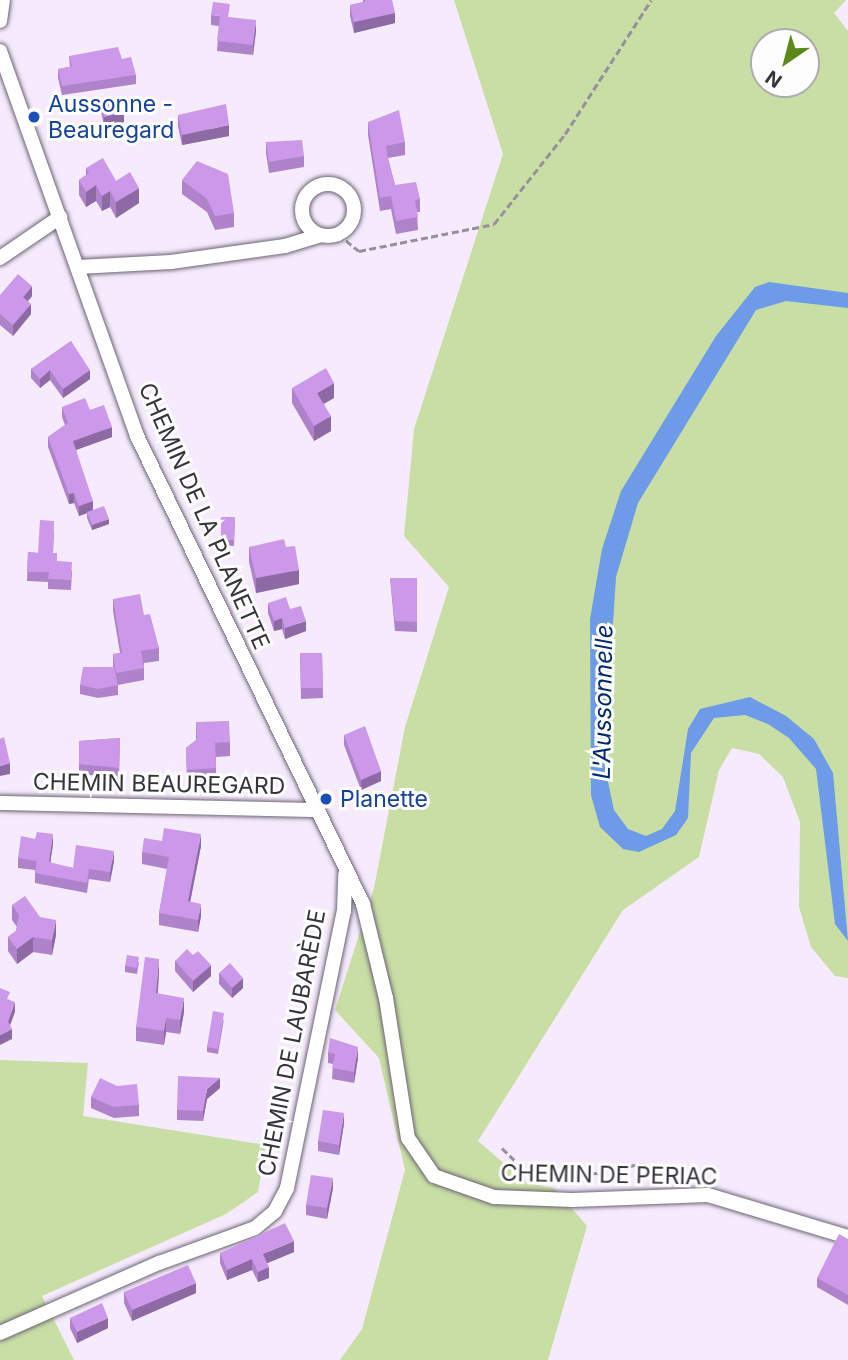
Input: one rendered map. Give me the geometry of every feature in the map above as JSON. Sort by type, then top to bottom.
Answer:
[{"type":"street","points":[[0,20],[3,0]]},
{"type":"street","name":"CHEMIN DE LA PLANETTE","points":[[0,51],[137,436],[345,873]]},
{"type":"street","points":[[78,267],[184,260],[285,246],[320,235],[338,234],[350,224],[354,208],[342,188],[329,184],[309,191],[301,211],[310,230],[320,235]]},
{"type":"street","points":[[0,258],[60,218]]},
{"type":"street","name":"CHEMIN BEAUREGARD","points":[[0,803],[316,810]]},
{"type":"street","name":"CHEMIN DE PERIAC","points":[[345,873],[363,904],[379,971],[408,1138],[434,1176],[494,1197],[572,1200],[708,1195],[848,1237]]},
{"type":"street","name":"CHEMIN DE LAUBARÈDE","points":[[0,1333],[159,1263],[255,1228],[275,1211],[287,1188],[344,911],[345,873]]},
{"type":"path","points":[[338,234],[359,251],[494,224],[565,134],[651,0]]},
{"type":"path","points":[[502,1149],[526,1171],[538,1175],[599,1173],[639,1164],[666,1168],[708,1195]]},
{"type":"green space","points":[[454,0],[846,0],[834,13],[848,31],[848,978],[835,976],[811,947],[799,907],[800,822],[783,777],[759,754],[732,748],[719,770],[699,857],[623,910],[478,1141],[527,1183],[554,1188],[587,1226],[548,1360],[340,1360],[362,1329],[405,1170],[379,1058],[335,1010],[374,888],[405,727],[449,587],[404,536],[414,429],[503,154]]},
{"type":"green space","points":[[0,1060],[88,1063],[83,1116],[266,1145],[258,1192],[226,1214],[42,1296],[74,1360],[0,1360]]},
{"type":"water","name":"L'Aussonnelle","points":[[769,282],[848,293],[848,308],[786,301],[756,310],[638,503],[616,577],[604,763],[614,810],[628,829],[646,836],[662,829],[675,811],[688,729],[700,709],[750,697],[786,716],[814,739],[833,773],[848,941],[835,924],[816,769],[789,738],[768,724],[745,715],[714,718],[691,753],[688,818],[676,835],[639,852],[623,849],[600,827],[591,795],[590,619],[602,549],[621,491],[716,336],[755,287]]},
{"type":"building","points":[[365,0],[392,0],[395,13],[354,22],[350,5]]},
{"type":"building","points":[[213,2],[230,4],[228,17],[256,20],[253,45],[217,41],[220,16],[211,15]]},
{"type":"building","points":[[118,47],[122,59],[131,57],[136,75],[62,86],[58,69],[72,66],[69,56]]},
{"type":"building","points":[[120,96],[124,112],[104,117],[101,100]]},
{"type":"building","points":[[226,104],[229,125],[182,135],[178,115]]},
{"type":"building","points":[[399,110],[405,142],[386,146],[388,160],[395,185],[416,182],[420,199],[415,200],[418,217],[396,221],[391,196],[380,198],[368,122]]},
{"type":"building","points":[[302,140],[304,156],[269,162],[266,142]]},
{"type":"building","points":[[103,158],[116,181],[130,172],[139,188],[116,202],[110,191],[102,196],[96,185],[86,192],[79,180],[89,173],[86,168]]},
{"type":"building","points":[[197,161],[228,174],[234,213],[215,216],[207,199],[182,180]]},
{"type":"building","points":[[18,274],[32,286],[23,297],[31,304],[13,325],[0,314],[0,295]]},
{"type":"building","points":[[71,341],[90,370],[63,389],[50,370],[40,379],[31,369]]},
{"type":"building","points":[[326,368],[334,383],[317,393],[331,416],[314,426],[292,388]]},
{"type":"building","points":[[85,398],[90,410],[104,405],[112,427],[73,441],[93,501],[79,506],[74,493],[69,494],[48,437],[68,423],[62,407]]},
{"type":"building","points":[[104,506],[109,519],[92,525],[87,512]]},
{"type":"building","points":[[221,517],[235,517],[234,540],[221,540]]},
{"type":"building","points":[[40,520],[54,521],[53,553],[57,553],[57,561],[72,562],[71,580],[48,579],[49,572],[27,572],[28,552],[38,553]]},
{"type":"building","points":[[284,539],[286,547],[295,546],[299,570],[256,578],[249,547]]},
{"type":"building","points":[[390,578],[417,578],[417,622],[395,621]]},
{"type":"building","points":[[140,594],[144,615],[150,614],[159,648],[141,651],[144,668],[116,673],[113,654],[122,653],[113,599]]},
{"type":"building","points":[[286,597],[290,609],[301,606],[306,621],[285,628],[282,618],[274,621],[268,603]]},
{"type":"building","points":[[300,653],[322,653],[323,688],[301,688]]},
{"type":"building","points":[[83,667],[114,667],[118,685],[98,689],[80,685]]},
{"type":"building","points":[[229,721],[230,742],[215,743],[216,768],[187,770],[186,748],[197,739],[196,722]]},
{"type":"building","points":[[365,726],[381,771],[361,780],[344,735]]},
{"type":"building","points":[[4,737],[10,763],[0,766],[0,739]]},
{"type":"building","points":[[120,738],[119,768],[79,764],[79,741]]},
{"type":"building","points":[[164,828],[201,834],[188,901],[201,904],[198,920],[159,913],[169,857],[142,852],[144,838],[162,841]]},
{"type":"building","points":[[37,832],[53,834],[49,862],[73,868],[76,845],[114,851],[110,872],[89,869],[87,883],[35,873],[37,861],[18,858],[21,836],[35,839]]},
{"type":"building","points":[[25,896],[40,917],[56,920],[52,940],[33,937],[17,949],[8,937],[16,931],[19,915],[12,905]]},
{"type":"building","points":[[187,949],[193,955],[198,951],[211,965],[193,981],[175,961]]},
{"type":"building","points":[[127,955],[139,957],[137,968],[125,966]]},
{"type":"building","points":[[145,957],[159,959],[156,993],[184,998],[180,1020],[166,1018],[164,1031],[136,1027]]},
{"type":"building","points":[[230,963],[243,978],[232,988],[219,973]]},
{"type":"building","points":[[0,988],[10,992],[7,999],[15,1002],[8,1021],[12,1029],[0,1035]]},
{"type":"building","points":[[213,1011],[224,1013],[218,1049],[207,1047]]},
{"type":"building","points":[[330,1038],[358,1047],[354,1072],[332,1068],[335,1054],[328,1052]]},
{"type":"building","points":[[178,1076],[220,1078],[207,1089],[203,1111],[177,1110]]},
{"type":"building","points":[[100,1078],[117,1086],[137,1084],[139,1105],[114,1107],[91,1097]]},
{"type":"building","points":[[323,1110],[344,1113],[339,1145],[318,1141]]},
{"type":"building","points":[[311,1175],[333,1178],[327,1208],[306,1205]]},
{"type":"building","points":[[285,1223],[294,1241],[263,1254],[269,1267],[258,1272],[252,1259],[227,1270],[220,1253]]},
{"type":"building","points":[[839,1234],[848,1239],[848,1295],[817,1278]]},
{"type":"building","points":[[188,1265],[196,1283],[132,1310],[124,1292]]},
{"type":"building","points":[[102,1303],[108,1318],[77,1332],[70,1318]]},
{"type":"place","name":"Aussonne - Beauregard","points":[[34,117]]},
{"type":"place","name":"Planette","points":[[326,799]]}]
